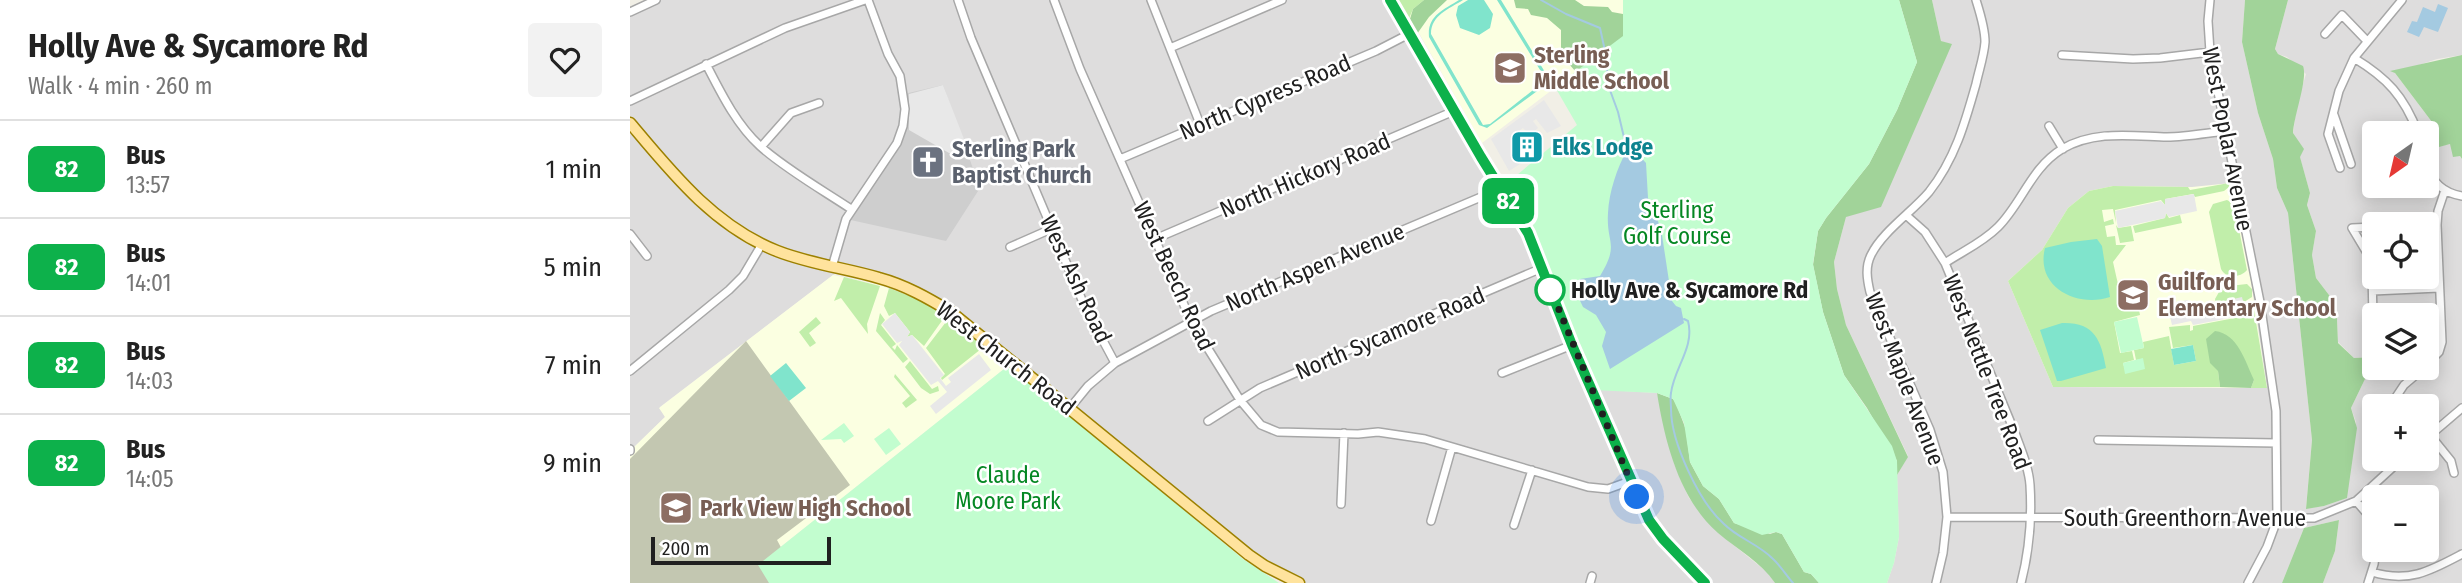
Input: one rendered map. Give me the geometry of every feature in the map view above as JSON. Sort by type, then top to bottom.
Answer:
[{"type":"main road","name":"West Church Road","points":[[630,123],[710,211],[762,244],[798,258],[886,280],[932,300],[970,325],[1249,555],[1299,583]]},
{"type":"street","points":[[630,12],[656,0]]},
{"type":"street","points":[[630,101],[785,28],[867,0],[888,54],[900,75],[905,110],[897,143],[851,209],[839,237],[832,267]]},
{"type":"street","name":"West Ash Road","points":[[958,0],[971,38],[1051,229],[1085,307],[1115,363]]},
{"type":"street","name":"West Beech Road","points":[[1054,0],[1080,69],[1192,324],[1240,400],[1261,425],[1278,432],[1378,432],[1402,435],[1588,487],[1608,489],[1630,481]]},
{"type":"street","points":[[1151,0],[1200,124]]},
{"type":"street","points":[[1170,48],[1282,0]]},
{"type":"street","points":[[1390,0],[1528,233],[1572,345],[1649,520],[1663,539],[1705,583]]},
{"type":"street","name":"West Maple Avenue","points":[[1936,583],[1947,517],[1942,472],[1930,430],[1866,278],[1871,253],[1929,191],[1948,165],[1966,122],[1984,44],[1984,32],[1976,0]]},
{"type":"street","name":"West Poplar Avenue","points":[[2210,0],[2210,52],[2275,390],[2276,443]]},
{"type":"street","points":[[2340,168],[2328,134],[2339,91],[2354,58],[2402,0]]},
{"type":"street","points":[[2325,34],[2342,15],[2367,41]]},
{"type":"street","name":"North Cypress Road","points":[[1120,159],[1364,56],[1409,34]]},
{"type":"street","points":[[2062,55],[2133,59],[2210,52]]},
{"type":"street","points":[[2354,58],[2380,74],[2398,94],[2413,121]]},
{"type":"street","points":[[706,64],[725,101],[761,147],[851,209]]},
{"type":"street","points":[[761,147],[791,113],[819,103]]},
{"type":"street","name":"North Hickory Road","points":[[1155,239],[1454,111]]},
{"type":"street","points":[[2334,115],[2351,164]]},
{"type":"street","points":[[2049,126],[2063,149]]},
{"type":"street","points":[[1945,262],[1982,241],[1998,227],[2037,171],[2063,149],[2084,140],[2110,135],[2170,137],[2226,131]]},
{"type":"street","points":[[2440,186],[2462,196]]},
{"type":"street","name":"North Aspen Avenue","points":[[1070,408],[1088,386],[1115,363],[1231,302],[1500,189]]},
{"type":"street","points":[[2438,212],[2445,190]]},
{"type":"street","name":"West Nettle Tree Road","points":[[1907,216],[1925,232],[1945,262],[2024,460],[2030,484],[2028,551],[2021,583]]},
{"type":"street","points":[[2362,228],[2352,228],[2362,244]]},
{"type":"street","points":[[1010,247],[1051,229]]},
{"type":"street","points":[[630,234],[647,256]]},
{"type":"street","points":[[632,365],[729,290],[743,276],[762,244]]},
{"type":"street","points":[[2439,267],[2442,342],[2439,352]]},
{"type":"street","name":"North Sycamore Road","points":[[1208,421],[1261,388],[1542,268]]},
{"type":"street","points":[[2373,303],[2373,291],[2440,288]]},
{"type":"street","points":[[1502,373],[1572,345]]},
{"type":"street","points":[[2397,394],[2410,380]]},
{"type":"street","points":[[2439,427],[2462,408]]},
{"type":"street","points":[[1341,504],[1344,433]]},
{"type":"street","points":[[2098,440],[2276,443],[2277,520],[2267,547],[2248,583]]},
{"type":"street","points":[[1431,521],[1452,447]]},
{"type":"street","points":[[2439,448],[2451,461],[2454,473]]},
{"type":"street","points":[[1514,525],[1532,470]]},
{"type":"street","name":"South Greenthorn Avenue","points":[[1947,517],[2277,520],[2314,518],[2356,501],[2389,471]]},
{"type":"street","points":[[2356,501],[2362,508]]},
{"type":"street","points":[[2372,572],[2384,578],[2403,581],[2418,578],[2462,554]]},
{"type":"street","points":[[2368,583],[2374,562]]},
{"type":"shaded area","points":[[656,0],[1390,0],[1528,233],[1591,389],[1657,393],[1675,466],[1689,498],[1721,535],[1767,572],[1775,583],[1299,583],[1278,573],[932,300],[841,269],[660,407],[665,417],[630,451],[630,12]]},
{"type":"shaded area","name":"Sterling Middle School","points":[[1400,0],[1623,0],[1623,36],[1482,143]]},
{"type":"shaded area","points":[[1932,0],[2245,0],[2242,42],[2258,113],[2273,159],[2277,188],[2288,213],[2312,440],[2306,508],[2324,506],[2346,498],[2356,422],[2351,408],[2365,380],[2439,380],[2439,303],[2362,303],[2362,358],[2354,358],[2338,342],[2337,319],[2329,295],[2316,278],[2312,255],[2316,231],[2307,205],[2310,193],[2293,133],[2297,104],[2306,74],[2275,49],[2288,0],[2462,0],[2462,55],[2437,59],[2395,73],[2431,121],[2362,121],[2362,198],[2440,198],[2440,146],[2450,144],[2462,159],[2462,583],[2323,583],[2335,551],[2339,520],[2304,528],[2282,583],[1887,583],[1899,537],[1897,475],[1908,456],[1846,325],[1837,289],[1834,262],[1846,217],[1951,45],[1941,41]]},
{"type":"shaded area","name":"Sterling Park Baptist Church","points":[[943,85],[980,188],[946,241],[846,219],[879,171],[903,126],[904,94]]},
{"type":"shaded area","points":[[943,85],[969,152],[956,157],[909,130],[909,94]]},
{"type":"shaded area","points":[[1544,100],[1561,126],[1547,133],[1536,119],[1533,121],[1538,128],[1530,135],[1523,128],[1511,137],[1528,159],[1509,171],[1491,139]]},
{"type":"shaded area","name":"Guilford Elementary School","points":[[2231,183],[2248,261],[2267,388],[2053,387],[2008,281],[2042,250],[2068,208],[2089,191],[2113,186],[2192,187]]},
{"type":"shaded area","points":[[2194,194],[2197,211],[2169,217],[2166,213],[2165,218],[2118,228],[2115,211],[2161,201],[2165,205],[2165,199]]},
{"type":"shaded area","points":[[833,275],[880,285],[936,309],[959,323],[1009,365],[758,565],[630,583],[630,451],[665,417],[659,408]]},
{"type":"shaded area","points":[[2242,297],[2246,315],[2193,325],[2191,321],[2172,325],[2167,304],[2188,300],[2191,311],[2194,312],[2225,306],[2225,301]]},
{"type":"shaded area","points":[[895,313],[910,332],[907,337],[912,335],[944,375],[940,378],[946,386],[951,382],[948,378],[979,354],[991,370],[936,414],[930,406],[947,392],[938,381],[931,385],[899,345],[902,341],[897,343],[882,324]]},
{"type":"shaded area","points":[[746,341],[850,485],[777,540],[800,583],[630,583],[630,459]]},
{"type":"green space","points":[[1396,0],[1424,0],[1413,9],[1408,21]]},
{"type":"green space","points":[[1424,0],[1447,0],[1429,17],[1417,34],[1410,19],[1413,9]]},
{"type":"green space","points":[[1459,0],[1463,0],[1437,17],[1431,34],[1483,125],[1490,124],[1545,78],[1497,0],[1501,0],[1548,77],[1544,86],[1487,128],[1479,125],[1429,37],[1433,19]]},
{"type":"green space","points":[[1468,0],[1484,0],[1493,14],[1490,28],[1479,35],[1460,28],[1456,15],[1458,6]]},
{"type":"green space","points":[[1514,0],[1575,0],[1584,6],[1608,7],[1612,12],[1623,14],[1643,47],[1575,91],[1576,72],[1561,55],[1561,30],[1547,18],[1531,15],[1528,9],[1516,8]]},
{"type":"green space","name":"Sterling Golf Course","points":[[1623,0],[1899,0],[1917,62],[1897,110],[1869,164],[1818,231],[1813,264],[1823,312],[1844,375],[1892,446],[1897,461],[1899,537],[1887,583],[1819,583],[1811,574],[1804,572],[1782,534],[1776,532],[1762,535],[1734,523],[1719,499],[1703,486],[1690,462],[1684,423],[1673,399],[1657,393],[1592,390],[1528,233],[1500,189],[1577,125],[1555,87],[1623,36]]},
{"type":"green space","points":[[1899,0],[1932,0],[1941,41],[1952,44],[1881,207],[1846,217],[1834,262],[1837,289],[1846,325],[1908,457],[1897,475],[1897,461],[1867,408],[1844,375],[1823,312],[1813,265],[1818,231],[1869,164],[1897,110],[1917,62]]},
{"type":"green space","points":[[2245,0],[2288,0],[2275,49],[2278,54],[2303,66],[2304,79],[2293,133],[2304,149],[2300,157],[2310,193],[2307,205],[2316,231],[2312,255],[2316,278],[2334,306],[2338,343],[2354,358],[2362,358],[2362,380],[2365,380],[2351,408],[2357,428],[2347,498],[2306,509],[2312,440],[2288,213],[2277,188],[2273,159],[2258,113],[2242,42]]},
{"type":"green space","points":[[2462,55],[2462,159],[2460,156],[2453,157],[2450,144],[2440,147],[2440,121],[2431,121],[2395,73],[2390,71]]},
{"type":"green space","points":[[2229,183],[2229,187],[2224,191],[2165,199],[2165,205],[2161,200],[2115,210],[2116,223],[2113,209],[2102,210],[2104,222],[2113,219],[2114,224],[2105,226],[2107,237],[2115,236],[2116,245],[2126,245],[2113,262],[2122,302],[2137,300],[2140,315],[2114,322],[2120,353],[2132,351],[2134,360],[2123,363],[2126,373],[2143,359],[2136,360],[2134,350],[2144,348],[2143,342],[2169,336],[2174,365],[2196,361],[2193,345],[2173,348],[2169,327],[2190,325],[2190,331],[2193,326],[2245,316],[2245,310],[2254,310],[2267,388],[2251,388],[2254,380],[2218,371],[2220,387],[2053,387],[2008,281],[2042,250],[2068,208],[2089,191],[2113,186],[2188,187],[2190,190]]},
{"type":"green space","points":[[2227,200],[2234,204],[2247,270],[2241,275],[2226,274],[2221,269],[2209,212],[2213,204]]},
{"type":"green space","points":[[2166,213],[2169,218],[2180,215],[2182,223],[2135,233],[2133,226],[2165,218]]},
{"type":"green space","points":[[2116,225],[2118,228],[2131,226],[2134,241],[2120,243]]},
{"type":"green space","points":[[2097,239],[2102,246],[2110,297],[2097,300],[2072,297],[2052,284],[2046,274],[2045,248]]},
{"type":"green space","points":[[844,277],[880,286],[867,324],[868,334],[841,298],[834,301]]},
{"type":"green space","points":[[2217,281],[2229,286],[2247,284],[2252,289],[2252,297],[2244,302],[2241,298],[2226,301],[2225,306],[2191,312],[2216,304],[2215,299],[2219,292]]},
{"type":"green space","points":[[889,288],[946,315],[924,346],[912,335],[907,337],[910,332],[895,313],[889,316],[884,306]]},
{"type":"green space","points":[[880,313],[885,320],[881,325],[896,344],[892,347],[895,350],[897,345],[908,359],[903,363],[876,331]]},
{"type":"green space","points":[[816,317],[821,323],[809,333],[816,343],[810,347],[799,332]]},
{"type":"green space","points":[[2137,317],[2144,348],[2121,353],[2114,322]]},
{"type":"green space","points":[[949,318],[986,345],[942,380],[945,374],[926,348]]},
{"type":"green space","points":[[2062,323],[2082,326],[2094,334],[2102,349],[2106,368],[2057,381],[2040,330]]},
{"type":"green space","points":[[2215,331],[2230,337],[2240,349],[2254,380],[2251,388],[2220,387],[2218,371],[2210,363],[2206,339]]},
{"type":"green space","points":[[2193,345],[2196,361],[2174,365],[2171,349]]},
{"type":"green space","points":[[2143,358],[2145,369],[2125,374],[2123,363]]},
{"type":"green space","points":[[910,361],[932,389],[938,386],[939,391],[930,394],[921,388],[905,367]]},
{"type":"green space","points":[[786,363],[806,388],[789,401],[770,376]]},
{"type":"green space","name":"Claude Moore Park","points":[[1009,365],[1243,559],[1279,583],[769,583],[758,565]]},
{"type":"green space","points":[[895,374],[917,400],[906,408],[902,403],[910,396],[894,377]]},
{"type":"green space","points":[[1657,393],[1673,399],[1676,403],[1686,430],[1690,462],[1703,486],[1719,499],[1734,523],[1770,534],[1782,534],[1804,572],[1811,574],[1819,583],[1775,583],[1756,562],[1718,533],[1705,519],[1693,504],[1676,469],[1664,431]]},
{"type":"green space","points":[[844,423],[854,436],[844,443],[841,439],[821,440]]},
{"type":"green space","points":[[889,428],[901,444],[886,455],[874,439]]},
{"type":"green space","points":[[2339,520],[2335,551],[2323,583],[2282,583],[2304,528]]},
{"type":"water","points":[[2438,4],[2448,8],[2438,32],[2424,27],[2419,37],[2407,32],[2412,21],[2417,22],[2423,7],[2435,12]]},
{"type":"water","points":[[1627,150],[1636,152],[1646,163],[1648,198],[1662,235],[1672,301],[1681,308],[1684,323],[1610,369],[1602,346],[1606,332],[1596,315],[1583,307],[1574,288],[1580,279],[1600,276],[1606,265],[1611,250],[1608,223],[1610,197]]},
{"type":"waterway","points":[[1541,0],[1600,28],[1607,60],[1607,82],[1627,150]]},
{"type":"waterway","points":[[1684,319],[1688,321],[1689,340],[1671,397],[1672,423],[1688,471],[1715,514],[1730,529],[1766,553],[1793,583]]},
{"type":"bus line","name":"82","points":[[1390,0],[1528,233],[1572,345],[1649,520],[1663,539],[1705,583]]},
{"type":"place","name":"Sterling Middle School","points":[[1510,68]]},
{"type":"place","name":"Elks Lodge","points":[[1527,147]]},
{"type":"place","name":"Sterling Park Baptist Church","points":[[928,162]]},
{"type":"place","name":"Holly Ave & Sycamore Rd","points":[[1550,290]]},
{"type":"place","name":"Guilford Elementary School","points":[[2133,295]]},
{"type":"place","name":"Park View High School","points":[[676,508]]},
{"type":"route","points":[[1550,290],[1637,497]]}]
